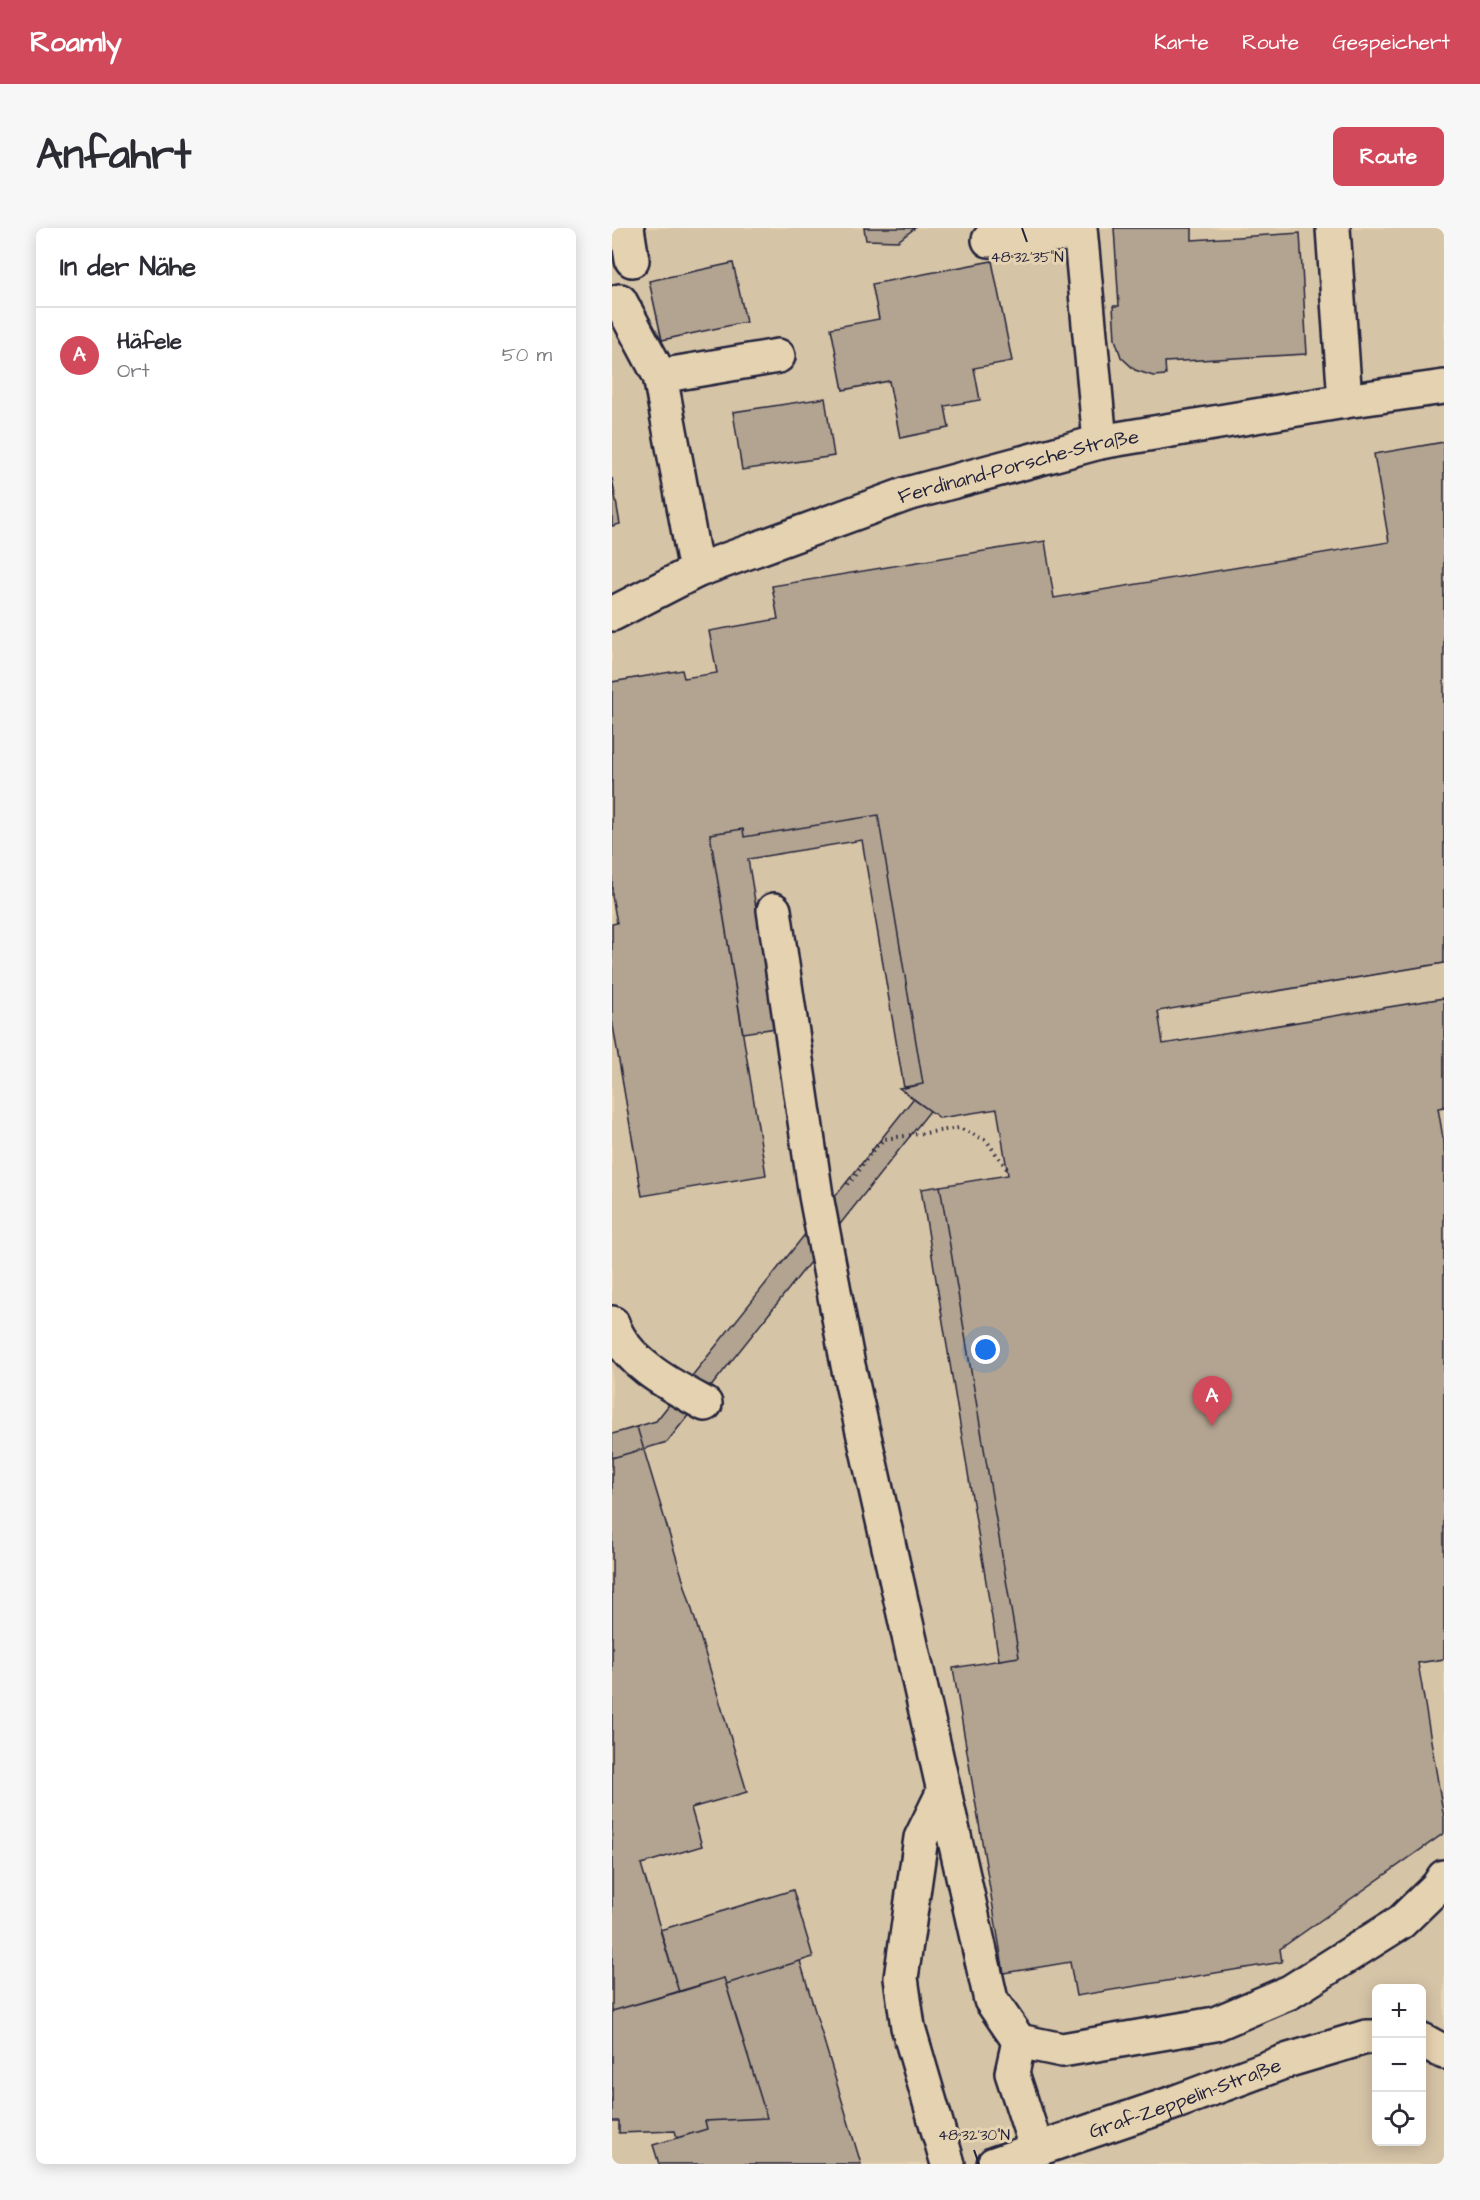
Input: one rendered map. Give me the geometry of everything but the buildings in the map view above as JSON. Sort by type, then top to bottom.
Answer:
[{"type":"street","points":[[627,228],[632,260]]},
{"type":"street","points":[[1333,228],[1345,401]]},
{"type":"street","points":[[989,240],[1080,231],[1100,442]]},
{"type":"street","points":[[620,301],[660,376],[696,571]]},
{"type":"street","points":[[660,376],[778,356]]},
{"type":"street","name":"Ferdinand-Porsche-Straße","points":[[612,614],[696,571],[907,494],[1100,442],[1345,401],[1444,387]]},
{"type":"street","points":[[774,910],[816,1196],[848,1365],[991,2000],[1019,2041],[1062,2050],[1215,2024],[1290,1992],[1401,1923],[1444,1877]]},
{"type":"street","points":[[612,1323],[630,1352],[660,1379],[705,1404]]},
{"type":"street","points":[[944,1791],[921,1838],[901,1978],[908,2027],[948,2164]]},
{"type":"street","name":"Graf-Zeppelin-Straße","points":[[994,2164],[1176,2102],[1289,2060],[1372,2037]]},
{"type":"street","points":[[1019,2041],[1012,2073],[1037,2150]]},
{"type":"street","points":[[1426,2042],[1444,2052]]},
{"type":"path","points":[[816,1196],[840,1189],[854,1178],[871,1152],[884,1139],[959,1128],[986,1140],[1008,1169]]},
{"type":"shaded area","points":[[612,228],[1444,228],[1444,2164],[612,2164]]},
{"type":"place","name":"Häfele","points":[[1212,1426]]}]
